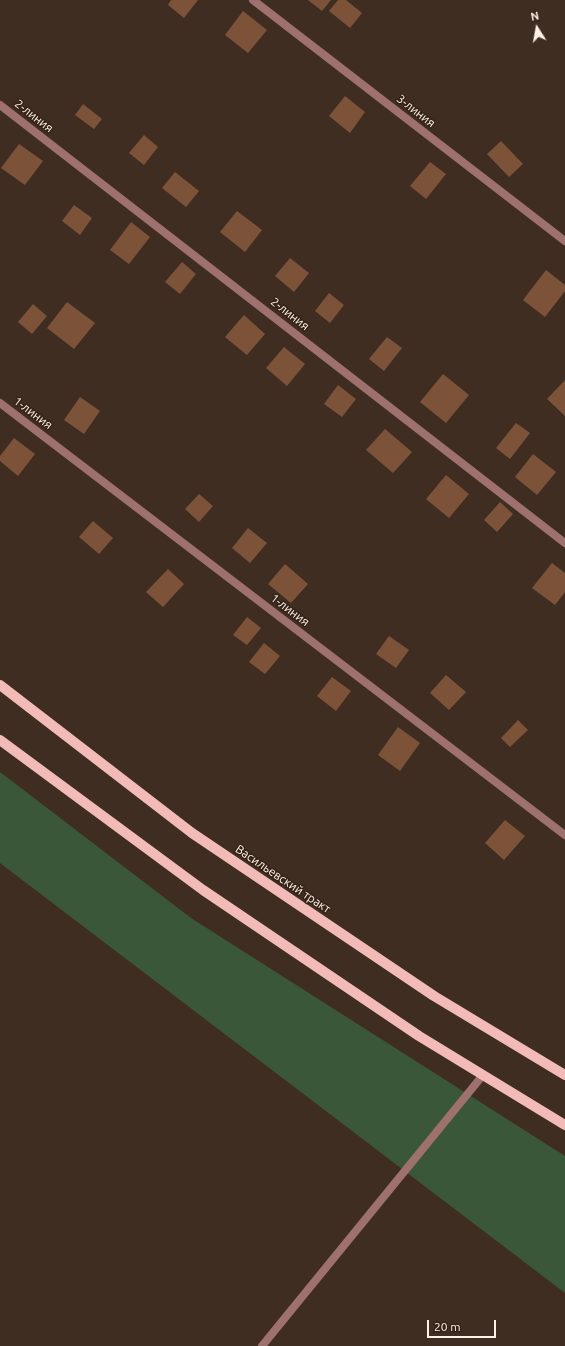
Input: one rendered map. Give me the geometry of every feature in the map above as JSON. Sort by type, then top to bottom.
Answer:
[{"type":"main road","name":"Васильевский тракт","points":[[0,685],[192,833],[434,996],[565,1075]]},
{"type":"main road","points":[[0,740],[203,890],[420,1036],[565,1124]]},
{"type":"street","name":"3-линия","points":[[253,0],[565,241]]},
{"type":"street","name":"2-линия","points":[[0,105],[565,543]]},
{"type":"street","name":"1-линия","points":[[0,403],[565,836]]},
{"type":"street","points":[[262,1346],[483,1074]]},
{"type":"green space","points":[[0,772],[191,918],[565,1156],[565,1293],[0,863]]},
{"type":"building","points":[[171,0],[198,0],[184,18],[168,5]]},
{"type":"building","points":[[308,0],[331,0],[322,11]]},
{"type":"building","points":[[338,0],[346,0],[362,13],[350,28],[329,11]]},
{"type":"building","points":[[243,11],[267,30],[248,53],[225,35]]},
{"type":"building","points":[[345,96],[365,112],[350,133],[329,116]]},
{"type":"building","points":[[83,104],[102,119],[94,129],[75,115]]},
{"type":"building","points":[[144,135],[158,147],[144,165],[129,153]]},
{"type":"building","points":[[501,141],[523,164],[509,177],[487,154]]},
{"type":"building","points":[[19,144],[43,161],[25,185],[1,168]]},
{"type":"building","points":[[430,162],[446,174],[426,199],[410,186]]},
{"type":"building","points":[[175,172],[199,191],[186,207],[162,188]]},
{"type":"building","points":[[74,205],[92,218],[80,235],[62,221]]},
{"type":"building","points":[[237,211],[262,230],[245,252],[220,232]]},
{"type":"building","points":[[131,222],[150,237],[129,264],[110,250]]},
{"type":"building","points":[[290,258],[309,273],[294,292],[275,276]]},
{"type":"building","points":[[182,262],[196,274],[180,294],[165,282]]},
{"type":"building","points":[[546,270],[565,285],[565,291],[545,317],[523,300]]},
{"type":"building","points":[[329,293],[344,305],[330,323],[315,311]]},
{"type":"building","points":[[67,302],[95,323],[74,349],[47,328]]},
{"type":"building","points":[[33,304],[47,316],[32,334],[18,322]]},
{"type":"building","points":[[244,315],[265,334],[247,355],[225,337]]},
{"type":"building","points":[[387,337],[402,348],[384,371],[369,359]]},
{"type":"building","points":[[284,347],[305,364],[287,386],[266,368]]},
{"type":"building","points":[[443,374],[469,395],[446,423],[420,402]]},
{"type":"building","points":[[565,380],[565,416],[547,399]]},
{"type":"building","points":[[338,385],[356,399],[342,417],[324,404]]},
{"type":"building","points":[[80,397],[100,411],[84,434],[64,420]]},
{"type":"building","points":[[516,423],[530,433],[510,459],[496,448]]},
{"type":"building","points":[[385,429],[412,452],[393,473],[366,450]]},
{"type":"building","points":[[14,438],[35,454],[18,476],[0,461],[0,456]]},
{"type":"building","points":[[533,454],[556,472],[537,495],[515,477]]},
{"type":"building","points":[[446,475],[469,494],[449,518],[426,499]]},
{"type":"building","points":[[199,494],[213,506],[199,522],[185,509]]},
{"type":"building","points":[[500,502],[513,514],[497,532],[484,520]]},
{"type":"building","points":[[93,521],[113,538],[99,554],[79,537]]},
{"type":"building","points":[[248,528],[267,543],[250,563],[232,548]]},
{"type":"building","points":[[552,563],[565,573],[565,592],[555,605],[532,588]]},
{"type":"building","points":[[285,564],[308,584],[291,603],[268,584]]},
{"type":"building","points":[[168,569],[184,584],[163,607],[146,592]]},
{"type":"building","points":[[247,617],[261,628],[247,645],[233,635]]},
{"type":"building","points":[[389,636],[409,650],[396,668],[376,654]]},
{"type":"building","points":[[264,643],[280,656],[265,674],[249,662]]},
{"type":"building","points":[[446,675],[466,692],[449,710],[430,693]]},
{"type":"building","points":[[332,677],[351,691],[336,711],[317,696]]},
{"type":"building","points":[[518,720],[528,730],[510,747],[501,738]]},
{"type":"building","points":[[398,727],[420,743],[400,771],[378,755]]},
{"type":"building","points":[[505,820],[525,836],[504,860],[485,843]]}]
